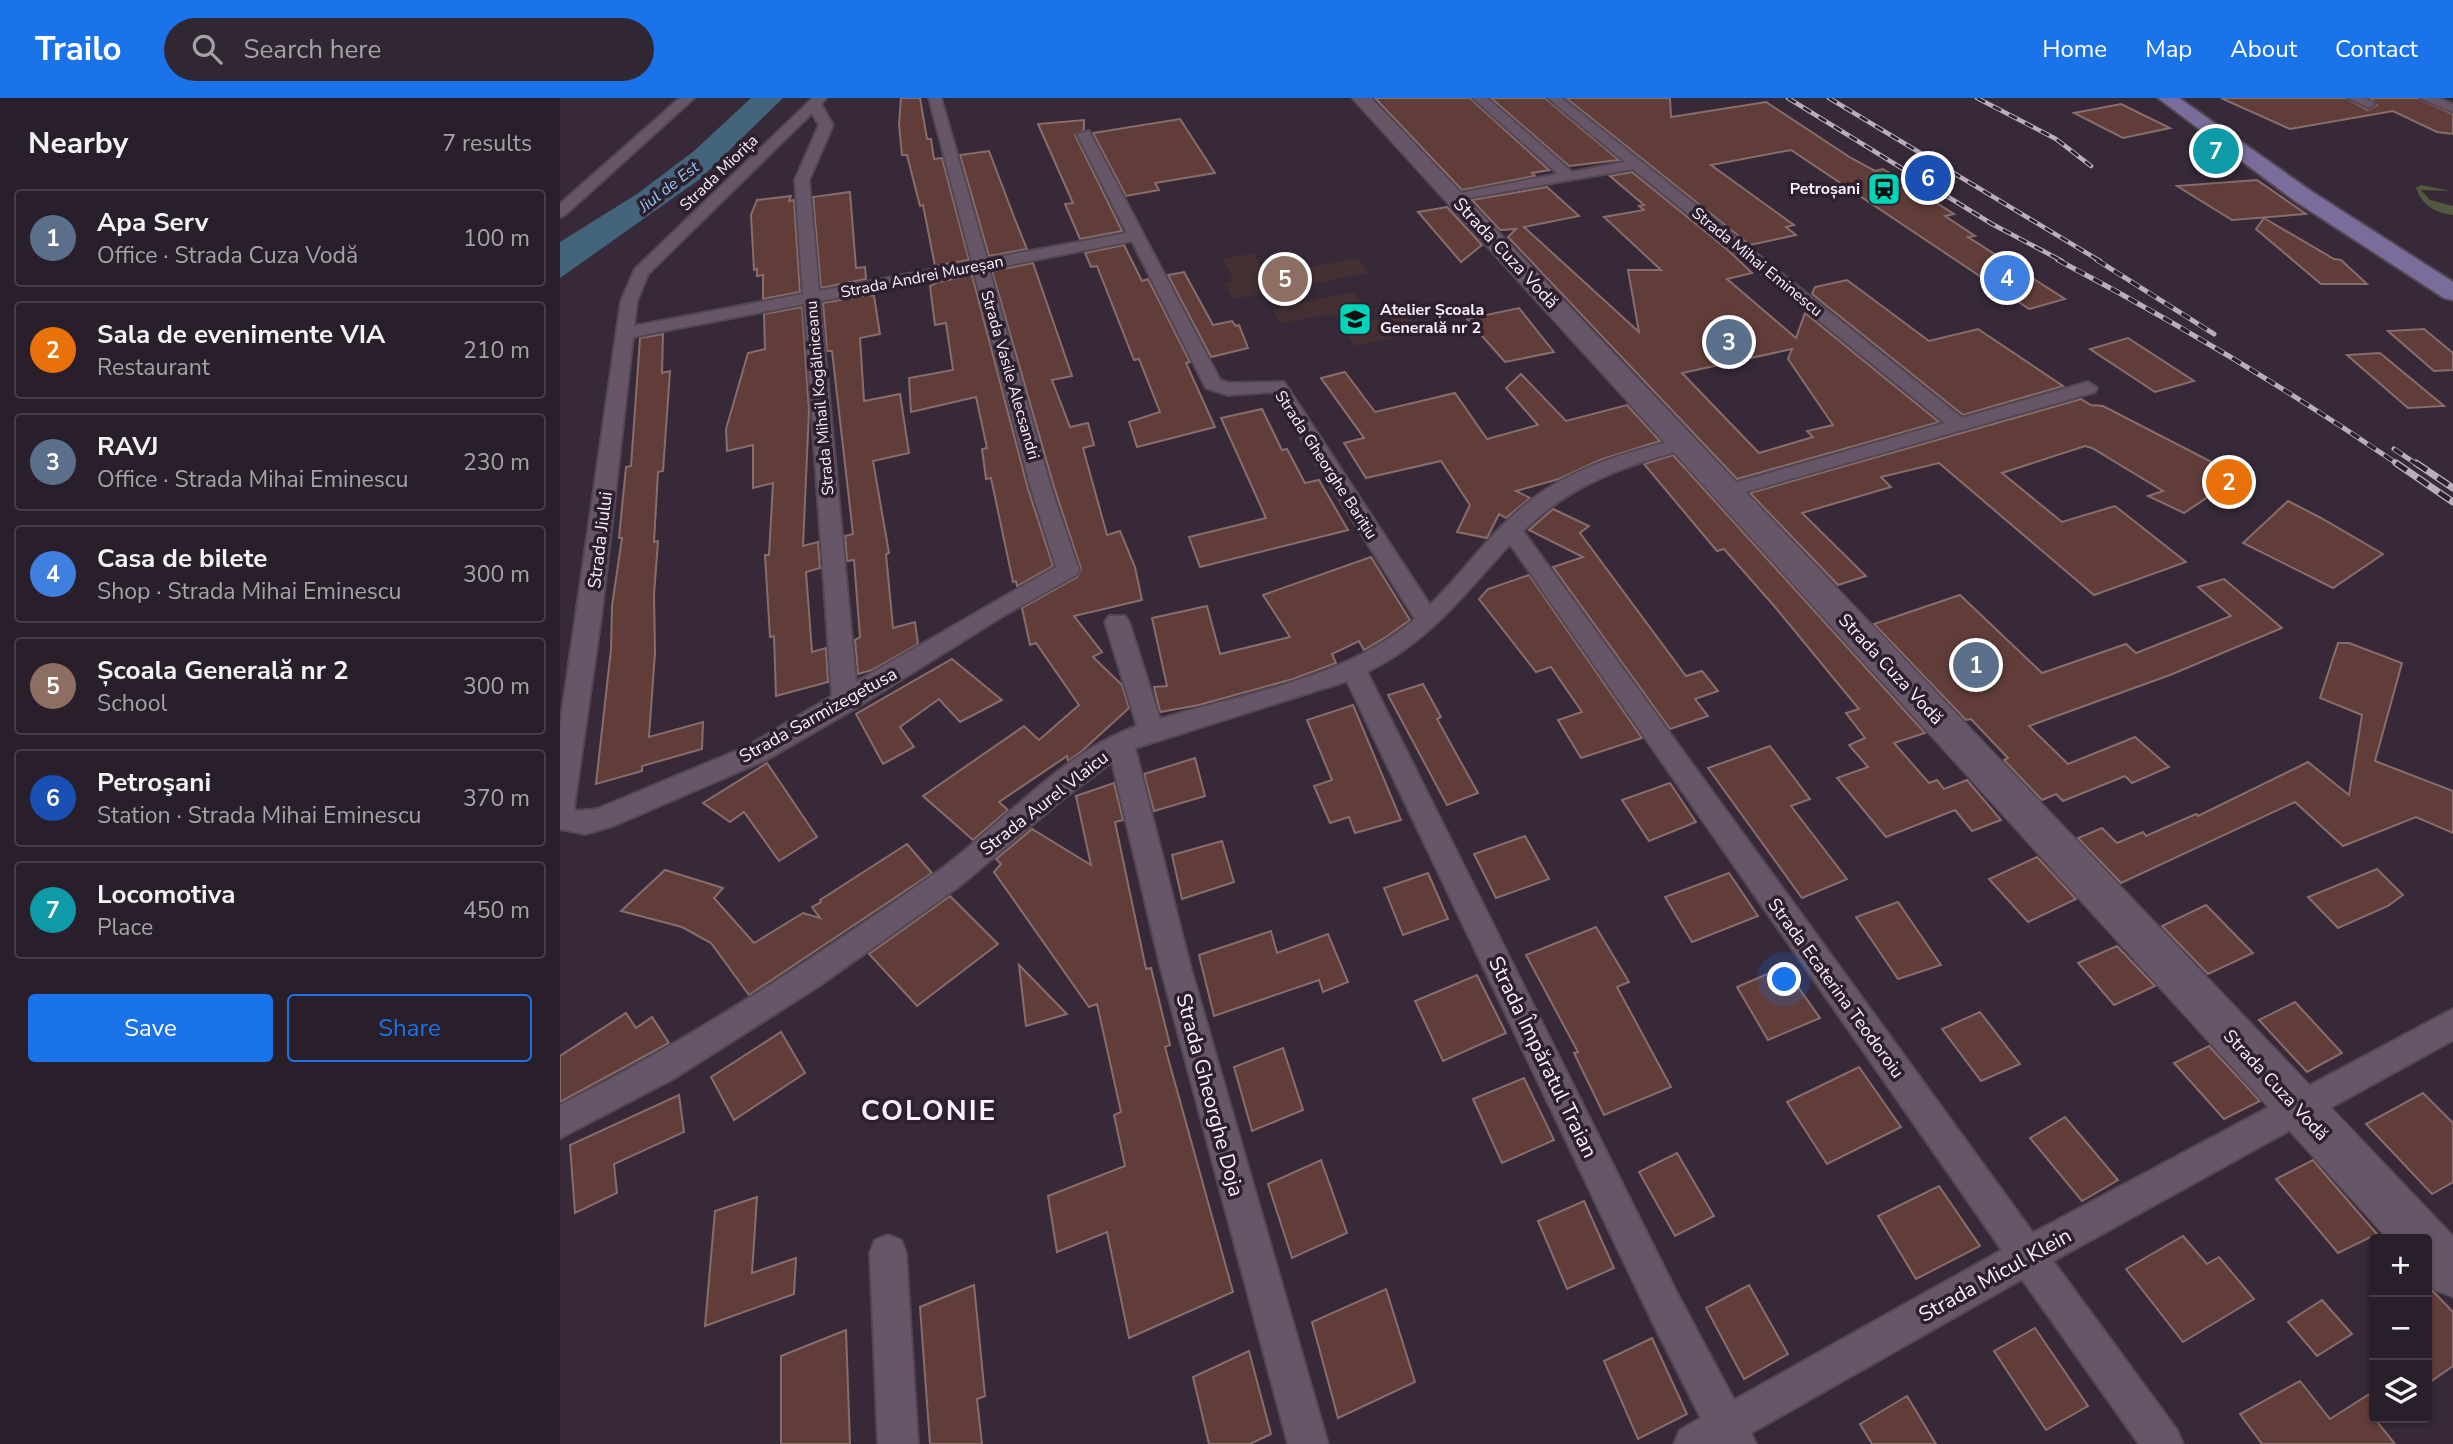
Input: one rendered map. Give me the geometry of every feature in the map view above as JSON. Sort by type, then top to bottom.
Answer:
[{"type":"main road","name":"Strada Cuza Vodă","points":[[1361,98],[2299,1111],[2416,1234]]},
{"type":"main road","points":[[2166,98],[2323,209],[2453,293]]},
{"type":"main road","points":[[2189,98],[2349,207],[2453,272]]},
{"type":"main road","points":[[2323,209],[2349,207]]},
{"type":"main road","points":[[2432,1250],[2453,1272]]},
{"type":"street","points":[[560,212],[688,98]]},
{"type":"street","name":"Strada Vasile Alecsandri","points":[[935,98],[1041,488],[1068,570]]},
{"type":"street","points":[[1479,98],[1568,176]]},
{"type":"street","name":"Strada Mihai Eminescu","points":[[1554,98],[1959,425]]},
{"type":"street","points":[[2354,98],[2369,104]]},
{"type":"street","points":[[2426,98],[2453,108]]},
{"type":"street","name":"Strada Miorița","points":[[640,272],[817,101]]},
{"type":"street","name":"Strada Mihail Kogălniceanu","points":[[817,101],[826,125],[824,135],[809,154],[803,169],[845,703]]},
{"type":"street","name":"Strada Gheorghe Barițiu","points":[[1084,134],[1213,384],[1228,389],[1277,386],[1320,449],[1401,583],[1429,621]]},
{"type":"street","points":[[1455,198],[1636,164]]},
{"type":"street","name":"Strada Andrei Mureșan","points":[[627,334],[1135,236]]},
{"type":"street","name":"Strada Jiului","points":[[560,809],[576,721],[627,334],[629,301],[640,272]]},
{"type":"street","points":[[1727,491],[2088,388]]},
{"type":"street","name":"Strada Aurel Vlaicu","points":[[560,1122],[615,1096],[719,1036],[954,875],[1032,808],[1121,744],[1151,731],[1308,687],[1392,648],[1429,621],[1511,530],[1549,496],[1572,482],[1621,462],[1684,444]]},
{"type":"street","name":"Strada Ecaterina Teodoroiu","points":[[1511,530],[1812,956],[2163,1444]]},
{"type":"street","name":"Strada Sarmizegetusa","points":[[560,809],[568,821],[584,823],[603,818],[757,753],[845,703],[995,610],[1068,570]]},
{"type":"street","points":[[1117,622],[1151,731]]},
{"type":"street","name":"Strada Împăratul Traian","points":[[1353,668],[1665,1308],[1719,1438]]},
{"type":"street","name":"Strada Gheorghe Doja","points":[[1121,744],[1176,969],[1308,1444]]},
{"type":"street","points":[[2299,1111],[2453,1024]]},
{"type":"street","name":"Strada Micul Klein","points":[[1719,1438],[2029,1255],[2299,1111]]},
{"type":"street","points":[[888,1253],[898,1444]]},
{"type":"shaded area","points":[[1254,253],[1266,276],[1357,258],[1369,273],[1233,299],[1225,284],[1234,281],[1223,259]]},
{"type":"shaded area","name":"Atelier Școala Generală nr 2","points":[[1353,292],[1374,321],[1405,315],[1418,333],[1355,346],[1336,316],[1325,315],[1280,323],[1273,309]]},
{"type":"green space","points":[[2421,185],[2451,191],[2421,190],[2430,200],[2453,206],[2453,215],[2435,210],[2426,203],[2416,188]]},
{"type":"water","name":"Jiul de Est","points":[[751,98],[783,98],[700,179],[560,278],[560,242],[637,194],[694,151]]},
{"type":"building","points":[[901,98],[920,98],[927,139],[931,139],[934,159],[942,158],[969,260],[935,266],[923,205],[920,206],[907,155],[902,155],[899,124]]},
{"type":"building","points":[[1375,98],[1470,98],[1549,170],[1532,173],[1535,176],[1462,190]]},
{"type":"building","points":[[1491,98],[1545,98],[1619,160],[1569,166]]},
{"type":"building","points":[[1566,98],[1670,98],[1671,117],[1766,102],[1851,158],[1875,171],[1883,169],[1954,214],[1945,216],[1975,236],[1968,237],[2065,299],[2029,309],[1791,150],[1711,165],[1794,225],[1786,227],[1796,235],[1750,245]]},
{"type":"building","points":[[2221,98],[2346,98],[2368,110],[2377,105],[2370,98],[2418,98],[2453,114],[2453,134],[2437,132],[2393,111],[2290,129]]},
{"type":"building","points":[[2121,104],[2170,128],[2123,138],[2074,113]]},
{"type":"building","points":[[1180,119],[1215,173],[1155,183],[1159,190],[1126,196],[1093,133]]},
{"type":"building","points":[[1084,120],[1084,130],[1075,135],[1122,231],[1080,239],[1065,204],[1073,203],[1038,124]]},
{"type":"building","points":[[989,151],[1027,249],[989,256],[960,155]]},
{"type":"building","points":[[1632,172],[1728,250],[1752,273],[1727,279],[1796,338],[1805,313],[1939,422],[1737,479],[1508,237],[1516,229],[1500,230],[1472,200],[1547,187],[1579,216],[1524,227],[1639,332],[1628,270],[1661,270],[1604,217],[1644,210],[1639,206],[1644,205],[1610,176]],"holes":[[[1792,349],[1788,359],[1833,425],[1807,431],[1813,437],[1759,453],[1682,373]]]},
{"type":"building","points":[[2257,180],[2306,214],[2232,220],[2177,186]]},
{"type":"building","points":[[850,192],[856,268],[865,267],[866,279],[821,288],[813,197]]},
{"type":"building","points":[[791,196],[789,201],[794,200],[800,292],[763,299],[763,275],[757,276],[757,269],[754,270],[751,215],[757,200]]},
{"type":"building","points":[[1447,207],[1482,245],[1461,262],[1418,212]]},
{"type":"building","points":[[2264,218],[2334,259],[2341,260],[2367,284],[2321,284],[2256,229]]},
{"type":"building","points":[[1124,245],[1142,281],[1148,279],[1190,362],[1186,363],[1215,427],[1137,447],[1129,422],[1160,412],[1139,359],[1134,360],[1097,266],[1091,267],[1085,253]]},
{"type":"building","points":[[1033,263],[1072,376],[1052,380],[1070,427],[1088,423],[1094,445],[1083,448],[1107,535],[1120,531],[1135,567],[1142,600],[1074,616],[1102,652],[1093,657],[1122,685],[1129,708],[1082,751],[1068,761],[1067,756],[999,802],[1008,810],[973,840],[923,796],[1024,726],[1039,740],[1079,705],[1036,643],[1030,645],[1022,608],[1077,577],[1081,569],[1054,487],[992,271]]},
{"type":"building","points":[[1184,272],[1213,325],[1232,321],[1236,326],[1239,325],[1248,348],[1211,357],[1168,275]]},
{"type":"building","points":[[972,275],[1028,489],[1053,566],[1017,586],[1016,581],[1013,582],[991,478],[986,479],[982,449],[987,448],[976,397],[911,412],[909,378],[953,370],[946,323],[935,325],[930,286]]},
{"type":"building","points":[[1847,280],[1929,341],[1978,329],[2063,386],[1963,415],[1812,294],[1815,287]]},
{"type":"building","points":[[874,296],[880,334],[860,338],[864,401],[900,394],[909,453],[873,461],[889,553],[886,554],[893,628],[915,622],[918,644],[872,670],[858,674],[855,640],[860,637],[854,560],[847,561],[845,536],[853,534],[832,351],[827,351],[823,303]]},
{"type":"building","points":[[802,307],[809,410],[803,546],[818,542],[820,568],[806,572],[812,652],[826,648],[828,682],[776,696],[774,636],[770,637],[765,555],[769,555],[773,483],[753,488],[753,445],[727,451],[726,429],[748,353],[765,349],[764,314]]},
{"type":"building","points":[[1519,308],[1554,352],[1505,362],[1467,319]]},
{"type":"building","points":[[2424,329],[2453,353],[2453,370],[2434,371],[2388,331]]},
{"type":"building","points":[[663,334],[662,373],[670,371],[663,471],[658,472],[654,542],[658,541],[654,595],[655,652],[649,737],[703,722],[702,749],[642,766],[642,771],[596,784],[611,649],[612,606],[622,538],[619,538],[626,467],[631,466],[640,338]]},
{"type":"building","points":[[2128,338],[2194,381],[2155,392],[2090,349]]},
{"type":"building","points":[[2380,353],[2444,406],[2408,408],[2347,355]]},
{"type":"building","points":[[1345,372],[1375,412],[1455,393],[1487,439],[1538,425],[1506,388],[1521,374],[1566,421],[1627,405],[1660,441],[1600,460],[1559,479],[1516,491],[1530,498],[1506,518],[1499,514],[1487,538],[1457,532],[1470,505],[1441,461],[1366,478],[1344,443],[1364,438],[1321,378]]},
{"type":"building","points":[[2081,399],[2091,405],[2103,406],[2239,476],[2184,513],[2148,496],[2163,491],[2085,446],[2002,473],[2062,522],[2115,506],[2186,562],[2094,595],[1939,463],[1881,477],[1891,487],[1802,513],[1866,576],[1838,585],[1750,493]]},
{"type":"building","points":[[1262,409],[1282,450],[1287,449],[1305,483],[1319,480],[1348,530],[1200,567],[1189,537],[1266,518],[1221,418]]},
{"type":"building","points":[[1673,455],[1925,733],[1894,743],[1929,783],[1937,780],[1944,789],[1967,780],[2001,820],[1972,831],[1955,810],[1886,837],[1837,778],[1868,767],[1849,745],[1865,738],[1846,713],[1859,709],[1775,607],[1724,549],[1717,551],[1644,464]]},
{"type":"building","points":[[2288,501],[2383,554],[2333,588],[2243,543]]},
{"type":"building","points":[[1553,509],[1589,526],[1580,533],[1686,676],[1702,671],[1718,691],[1695,699],[1708,716],[1670,729],[1553,567],[1583,557],[1529,530]]},
{"type":"building","points":[[1371,557],[1410,620],[1364,650],[1359,641],[1332,654],[1336,663],[1293,679],[1199,705],[1160,712],[1154,687],[1167,686],[1152,618],[1207,606],[1220,654],[1290,637],[1263,595]]},
{"type":"building","points":[[1529,575],[1642,738],[1581,758],[1558,720],[1582,712],[1551,667],[1536,672],[1479,599],[1488,589]]},
{"type":"building","points":[[2224,579],[2282,628],[2170,675],[2029,726],[2068,764],[2135,737],[2169,767],[2132,783],[2125,776],[2063,801],[2056,794],[2042,800],[2004,760],[2008,758],[1971,719],[1966,720],[1874,624],[1960,595],[2042,673],[2126,644],[2136,653],[2231,616],[2198,587]]},
{"type":"building","points":[[2338,643],[2349,643],[2402,663],[2375,761],[2453,791],[2453,833],[2416,817],[2343,846],[2295,802],[2121,883],[2078,838],[2102,828],[2117,843],[2143,832],[2146,836],[2196,814],[2198,816],[2308,762],[2349,795],[2362,715],[2320,698]]},
{"type":"building","points":[[952,659],[1002,700],[960,722],[939,699],[900,727],[914,747],[883,764],[856,714]]},
{"type":"building","points":[[1423,684],[1441,717],[1437,719],[1478,793],[1447,805],[1388,695]]},
{"type":"building","points":[[1353,705],[1401,820],[1355,833],[1349,817],[1330,823],[1314,786],[1332,780],[1307,720]]},
{"type":"building","points":[[1770,746],[1810,799],[1791,806],[1847,879],[1802,898],[1708,768]]},
{"type":"building","points":[[1195,758],[1205,796],[1154,811],[1144,774]]},
{"type":"building","points":[[767,763],[817,837],[779,861],[744,812],[730,822],[703,803]]},
{"type":"building","points":[[1114,783],[1123,820],[1115,822],[1146,969],[1151,968],[1170,1045],[1165,1047],[1233,1292],[1129,1338],[1107,1232],[1057,1252],[1048,1196],[1125,1166],[1114,1115],[1121,1112],[1097,1004],[1089,1007],[994,872],[1001,864],[996,859],[1032,829],[1091,865],[1076,796]]},
{"type":"building","points":[[1670,783],[1696,822],[1649,841],[1622,800]]},
{"type":"building","points":[[1525,836],[1549,879],[1496,898],[1474,854]]},
{"type":"building","points":[[1222,841],[1234,882],[1182,899],[1172,855]]},
{"type":"building","points":[[907,844],[932,873],[749,995],[711,943],[682,927],[621,911],[665,870],[723,888],[714,898],[754,943],[803,913],[820,918],[812,907],[821,902],[820,900]]},
{"type":"building","points":[[2037,857],[2076,899],[2028,922],[1989,879]]},
{"type":"building","points":[[2377,869],[2403,895],[2388,906],[2338,928],[2308,897]]},
{"type":"building","points":[[1428,873],[1448,919],[1403,935],[1384,888]]},
{"type":"building","points":[[1729,873],[1758,916],[1692,942],[1665,897]]},
{"type":"building","points":[[950,896],[998,944],[917,1006],[869,954]]},
{"type":"building","points":[[1898,902],[1941,965],[1898,979],[1856,917]]},
{"type":"building","points":[[2206,905],[2253,953],[2208,974],[2162,926]]},
{"type":"building","points":[[1596,927],[1629,982],[1617,987],[1671,1087],[1604,1115],[1574,1053],[1578,1052],[1526,955]]},
{"type":"building","points":[[1271,931],[1277,953],[1328,934],[1348,982],[1323,992],[1319,980],[1214,1016],[1199,955]]},
{"type":"building","points":[[2117,946],[2155,986],[2114,1005],[2078,963]]},
{"type":"building","points":[[1019,965],[1067,1014],[1026,1026]]},
{"type":"building","points":[[1784,967],[1820,1018],[1768,1040],[1737,987]]},
{"type":"building","points":[[1477,975],[1506,1033],[1443,1061],[1415,1001]]},
{"type":"building","points":[[2295,1002],[2342,1053],[2307,1072],[2259,1020]]},
{"type":"building","points":[[1980,1012],[2020,1064],[1981,1081],[1942,1029]]},
{"type":"building","points":[[626,1013],[636,1028],[652,1017],[669,1043],[560,1102],[560,1056]]},
{"type":"building","points":[[781,1032],[805,1073],[734,1120],[711,1077]]},
{"type":"building","points":[[2209,1046],[2260,1101],[2224,1119],[2174,1063]]},
{"type":"building","points":[[1283,1048],[1303,1110],[1252,1131],[1234,1067]]},
{"type":"building","points":[[1859,1067],[1901,1127],[1827,1164],[1787,1102]]},
{"type":"building","points":[[1524,1078],[1554,1140],[1502,1163],[1473,1099]]},
{"type":"building","points":[[2423,1093],[2453,1123],[2453,1182],[2432,1194],[2366,1124]]},
{"type":"building","points":[[679,1095],[684,1132],[614,1164],[617,1193],[575,1213],[570,1145]]},
{"type":"building","points":[[2065,1117],[2118,1180],[2082,1201],[2030,1138]]},
{"type":"building","points":[[1677,1153],[1714,1216],[1675,1236],[1639,1172]]},
{"type":"building","points":[[1321,1160],[1347,1233],[1292,1258],[1268,1184]]},
{"type":"building","points":[[2313,1160],[2377,1234],[2369,1234],[2369,1238],[2338,1253],[2276,1179]]},
{"type":"building","points":[[1939,1186],[1980,1246],[1916,1279],[1878,1216]]},
{"type":"building","points":[[757,1197],[752,1273],[796,1258],[794,1294],[705,1326],[715,1211]]},
{"type":"building","points":[[1584,1201],[1614,1268],[1567,1289],[1538,1221]]},
{"type":"building","points":[[2183,1236],[2207,1264],[2219,1257],[2254,1299],[2183,1342],[2126,1269]]},
{"type":"building","points":[[974,1285],[985,1396],[977,1399],[982,1444],[930,1444],[920,1307]]},
{"type":"building","points":[[1749,1285],[1788,1354],[1744,1379],[1706,1308]]},
{"type":"building","points":[[1386,1289],[1415,1382],[1338,1418],[1312,1322]]},
{"type":"building","points":[[2432,1290],[2453,1312],[2453,1366],[2432,1381]]},
{"type":"building","points":[[2322,1300],[2352,1334],[2317,1356],[2288,1322]]},
{"type":"building","points":[[2035,1328],[2088,1406],[2046,1430],[1994,1351]]},
{"type":"building","points":[[846,1330],[850,1444],[781,1444],[781,1356]]},
{"type":"building","points":[[1652,1338],[1687,1414],[1638,1439],[1604,1361]]},
{"type":"building","points":[[1249,1351],[1271,1434],[1250,1444],[1209,1444],[1193,1377]]},
{"type":"building","points":[[2300,1381],[2330,1419],[2369,1394],[2369,1423],[2378,1423],[2395,1444],[2262,1444],[2240,1414]]},
{"type":"building","points":[[1907,1396],[1936,1444],[1872,1444],[1860,1424]]},
{"type":"railway","points":[[1788,98],[1992,224],[2062,261]]},
{"type":"railway","points":[[1829,98],[2100,261]]},
{"type":"railway","points":[[1977,98],[2056,139],[2091,166]]},
{"type":"railway","points":[[2058,260],[2232,358],[2397,463]]},
{"type":"railway","points":[[2097,260],[2214,334]]},
{"type":"railway","points":[[2394,449],[2418,465]]},
{"type":"railway","points":[[2397,463],[2453,502]]},
{"type":"railway","points":[[2416,463],[2453,488]]},
{"type":"place","name":"Locomotiva","points":[[2216,151]]},
{"type":"place","name":"Petroşani","points":[[1928,178]]},
{"type":"place","name":"Petroșani","points":[[1884,189]]},
{"type":"place","name":"Casa de bilete","points":[[2007,278]]},
{"type":"place","name":"Școala Generală nr 2","points":[[1285,279]]},
{"type":"place","name":"Atelier Școala Generală nr 2","points":[[1355,319]]},
{"type":"place","name":"RAVJ","points":[[1729,342]]},
{"type":"place","name":"Sala de evenimente VIA","points":[[2229,482]]},
{"type":"place","name":"Apa Serv","points":[[1976,665]]},
{"type":"district","name":"COLONIE","points":[[929,1111]]}]
